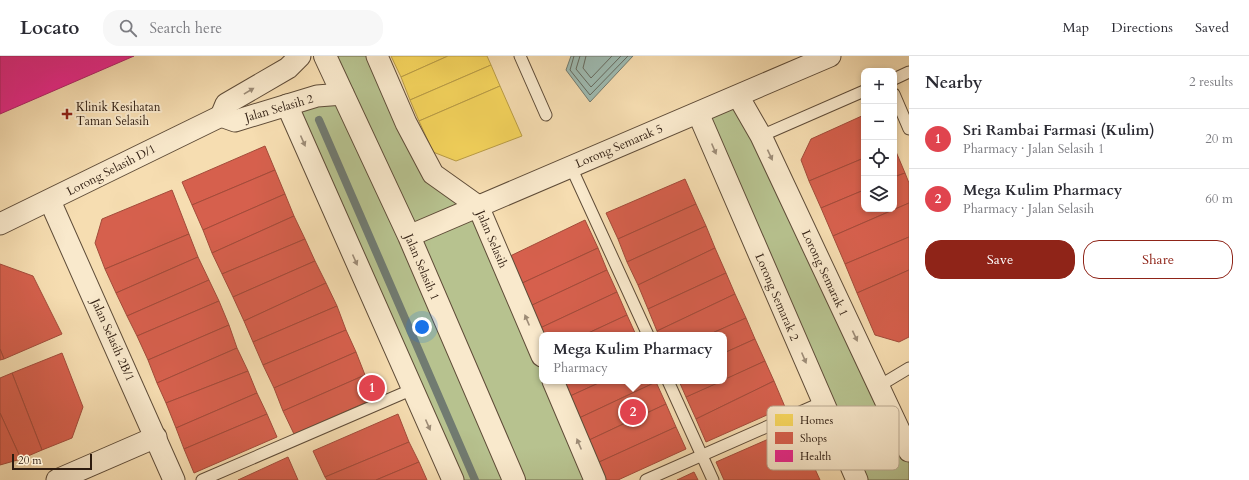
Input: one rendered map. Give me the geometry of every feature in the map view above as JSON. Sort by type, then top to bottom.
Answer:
[{"type":"street","name":"Jalan Selasih 2","points":[[300,56],[288,68],[226,104],[220,116],[235,121],[318,96],[343,94]]},
{"type":"street","name":"Jalan Selasih 1","points":[[325,56],[409,236],[514,480]]},
{"type":"street","name":"Jalan Selasih","points":[[377,56],[406,123],[433,174],[478,206],[539,349]]},
{"type":"street","name":"Lorong Semarak 5","points":[[409,236],[830,56]]},
{"type":"street","name":"Lorong Semarak 1","points":[[738,96],[761,136],[879,386],[892,406]]},
{"type":"street","points":[[287,105],[453,480]]},
{"type":"street","name":"Lorong Semarak 2","points":[[698,113],[825,406]]},
{"type":"street","name":"Lorong Selasih D/1","points":[[0,224],[50,201],[220,116]]},
{"type":"street","name":"Jalan Selasih 2B/1","points":[[50,201],[174,480]]},
{"type":"street","points":[[554,384],[595,480]]},
{"type":"street","name":"Lorong Semarak 1","points":[[903,424],[909,451]]},
{"type":"street","points":[[57,480],[156,437]]},
{"type":"street","name":"Lorong Semarak 2","points":[[853,470],[857,480]]},
{"type":"lane","points":[[520,56],[546,115]]},
{"type":"lane","points":[[897,78],[909,72]]},
{"type":"lane","points":[[761,136],[861,92]]},
{"type":"lane","points":[[897,101],[909,129]]},
{"type":"lane","points":[[571,167],[647,332]]},
{"type":"lane","points":[[879,386],[909,368]]},
{"type":"lane","points":[[669,384],[713,480]]},
{"type":"lane","points":[[202,480],[413,389]]},
{"type":"lane","points":[[814,406],[823,402]]},
{"type":"lane","points":[[646,480],[767,427]]},
{"type":"green space","points":[[325,56],[377,56],[433,174],[478,206],[539,349],[539,384],[554,384],[595,480],[453,480],[287,105],[343,94]]},
{"type":"green space","points":[[738,96],[887,406],[825,406],[698,113]]},
{"type":"green space","points":[[899,430],[909,451],[909,480],[857,480],[853,470],[899,470]]},
{"type":"water","points":[[571,56],[633,56],[590,102],[566,70]]},
{"type":"building: Homes","points":[[391,56],[448,56],[401,77]]},
{"type":"building: Homes","points":[[448,56],[487,56],[491,65],[410,100],[401,77]]},
{"type":"building: Homes","points":[[491,65],[500,86],[419,121],[410,100]]},
{"type":"building: Homes","points":[[500,86],[522,136],[456,161],[433,152],[419,121]]},
{"type":"building: Shops","points":[[861,116],[861,159],[809,181],[801,160],[811,139]]},
{"type":"building: Shops","points":[[265,146],[275,170],[192,205],[182,182]]},
{"type":"building: Shops","points":[[897,154],[905,173],[897,176]]},
{"type":"building: Shops","points":[[861,159],[861,191],[821,208],[809,181]]},
{"type":"building: Shops","points":[[275,170],[285,194],[203,230],[192,205]]},
{"type":"building: Shops","points":[[905,173],[909,183],[909,203],[897,208],[897,176]]},
{"type":"building: Shops","points":[[685,179],[696,204],[618,239],[606,213]]},
{"type":"building: Shops","points":[[172,190],[189,234],[105,269],[95,243],[102,219]]},
{"type":"building: Shops","points":[[861,191],[861,212],[888,212],[833,236],[821,208]]},
{"type":"building: Shops","points":[[285,194],[294,216],[212,253],[203,230]]},
{"type":"building: Shops","points":[[909,203],[909,237],[845,264],[833,236],[888,212],[897,212],[897,208]]},
{"type":"building: Shops","points":[[696,204],[706,226],[627,262],[618,239]]},
{"type":"building: Shops","points":[[294,216],[305,239],[222,274],[212,253]]},
{"type":"building: Shops","points":[[585,220],[598,248],[518,285],[506,258]]},
{"type":"building: Shops","points":[[706,226],[715,248],[638,285],[627,262]]},
{"type":"building: Shops","points":[[189,234],[198,257],[116,293],[105,269]]},
{"type":"building: Shops","points":[[909,237],[909,270],[857,293],[845,264]]},
{"type":"building: Shops","points":[[305,239],[315,261],[233,297],[222,274]]},
{"type":"building: Shops","points":[[598,248],[607,270],[528,307],[518,285]]},
{"type":"building: Shops","points":[[715,248],[726,273],[648,309],[638,285]]},
{"type":"building: Shops","points":[[198,257],[209,280],[127,316],[116,293]]},
{"type":"building: Shops","points":[[315,261],[326,283],[244,321],[233,297]]},
{"type":"building: Shops","points":[[0,264],[33,276],[62,334],[4,359],[0,349]]},
{"type":"building: Shops","points":[[607,270],[617,292],[538,329],[528,307]]},
{"type":"building: Shops","points":[[909,270],[909,337],[899,342],[875,335],[857,293]]},
{"type":"building: Shops","points":[[726,273],[735,294],[657,331],[648,309]]},
{"type":"building: Shops","points":[[209,280],[219,301],[137,336],[127,316]]},
{"type":"building: Shops","points":[[326,283],[337,306],[253,342],[244,321]]},
{"type":"building: Shops","points":[[617,292],[627,315],[590,332],[540,332],[538,329]]},
{"type":"building: Shops","points":[[735,294],[746,318],[715,332],[657,331]]},
{"type":"building: Shops","points":[[219,301],[229,325],[148,360],[137,336]]},
{"type":"building: Shops","points":[[337,306],[346,330],[263,365],[253,342]]},
{"type":"building: Shops","points":[[627,315],[635,332],[590,332]]},
{"type":"building: Shops","points":[[746,318],[755,339],[727,352],[727,332],[715,332]]},
{"type":"building: Shops","points":[[229,325],[237,348],[157,383],[148,360]]},
{"type":"building: Shops","points":[[346,330],[356,352],[274,388],[263,365]]},
{"type":"building: Shops","points":[[755,339],[765,361],[727,379],[727,352]]},
{"type":"building: Shops","points":[[237,348],[248,371],[166,403],[157,383]]},
{"type":"building: Shops","points":[[0,349],[4,359],[0,360]]},
{"type":"building: Shops","points":[[356,352],[365,375],[283,411],[274,388]]},
{"type":"building: Shops","points":[[62,353],[83,407],[72,438],[42,450],[12,373]]},
{"type":"building: Shops","points":[[765,361],[774,381],[696,419],[686,397],[715,384],[727,384],[727,378]]},
{"type":"building: Shops","points":[[248,371],[257,393],[176,428],[166,403]]},
{"type":"building: Shops","points":[[12,373],[42,450],[21,459],[0,413],[0,378]]},
{"type":"building: Shops","points":[[365,375],[376,398],[294,434],[283,411]]},
{"type":"building: Shops","points":[[774,381],[785,406],[767,406],[767,415],[706,442],[696,419]]},
{"type":"building: Shops","points":[[562,384],[596,384],[568,397]]},
{"type":"building: Shops","points":[[596,384],[652,384],[577,419],[568,397]]},
{"type":"building: Shops","points":[[652,384],[657,384],[666,404],[587,441],[577,419]]},
{"type":"building: Shops","points":[[680,384],[715,384],[686,397]]},
{"type":"building: Shops","points":[[257,393],[267,414],[184,449],[176,428]]},
{"type":"building: Shops","points":[[666,404],[676,427],[597,463],[587,441]]},
{"type":"building: Shops","points":[[0,413],[21,459],[0,465]]},
{"type":"building: Shops","points":[[267,414],[277,437],[194,473],[184,449]]},
{"type":"building: Shops","points":[[398,414],[409,442],[325,477],[313,451]]},
{"type":"building: Shops","points":[[676,427],[686,449],[618,480],[604,480],[597,463]]},
{"type":"building: Shops","points":[[767,440],[767,470],[815,470],[820,480],[724,480],[716,462]]},
{"type":"building: Shops","points":[[409,442],[419,462],[376,480],[327,480],[325,477]]},
{"type":"building: Shops","points":[[288,457],[298,480],[238,480]]},
{"type":"building: Shops","points":[[419,462],[427,480],[376,480]]},
{"type":"building: Shops","points":[[694,472],[698,480],[677,480]]},
{"type":"building: Health","name":"Klinik Kesihatan Taman Selasih","points":[[0,56],[134,56],[0,114]]},
{"type":"waterway","points":[[319,120],[475,480]]},
{"type":"place","name":"Klinik Kesihatan Taman Selasih","points":[[67,114]]},
{"type":"place","name":"Sri Rambai Farmasi (Kulim)","points":[[372,388]]},
{"type":"place","name":"Mega Kulim Pharmacy","points":[[633,412]]}]
